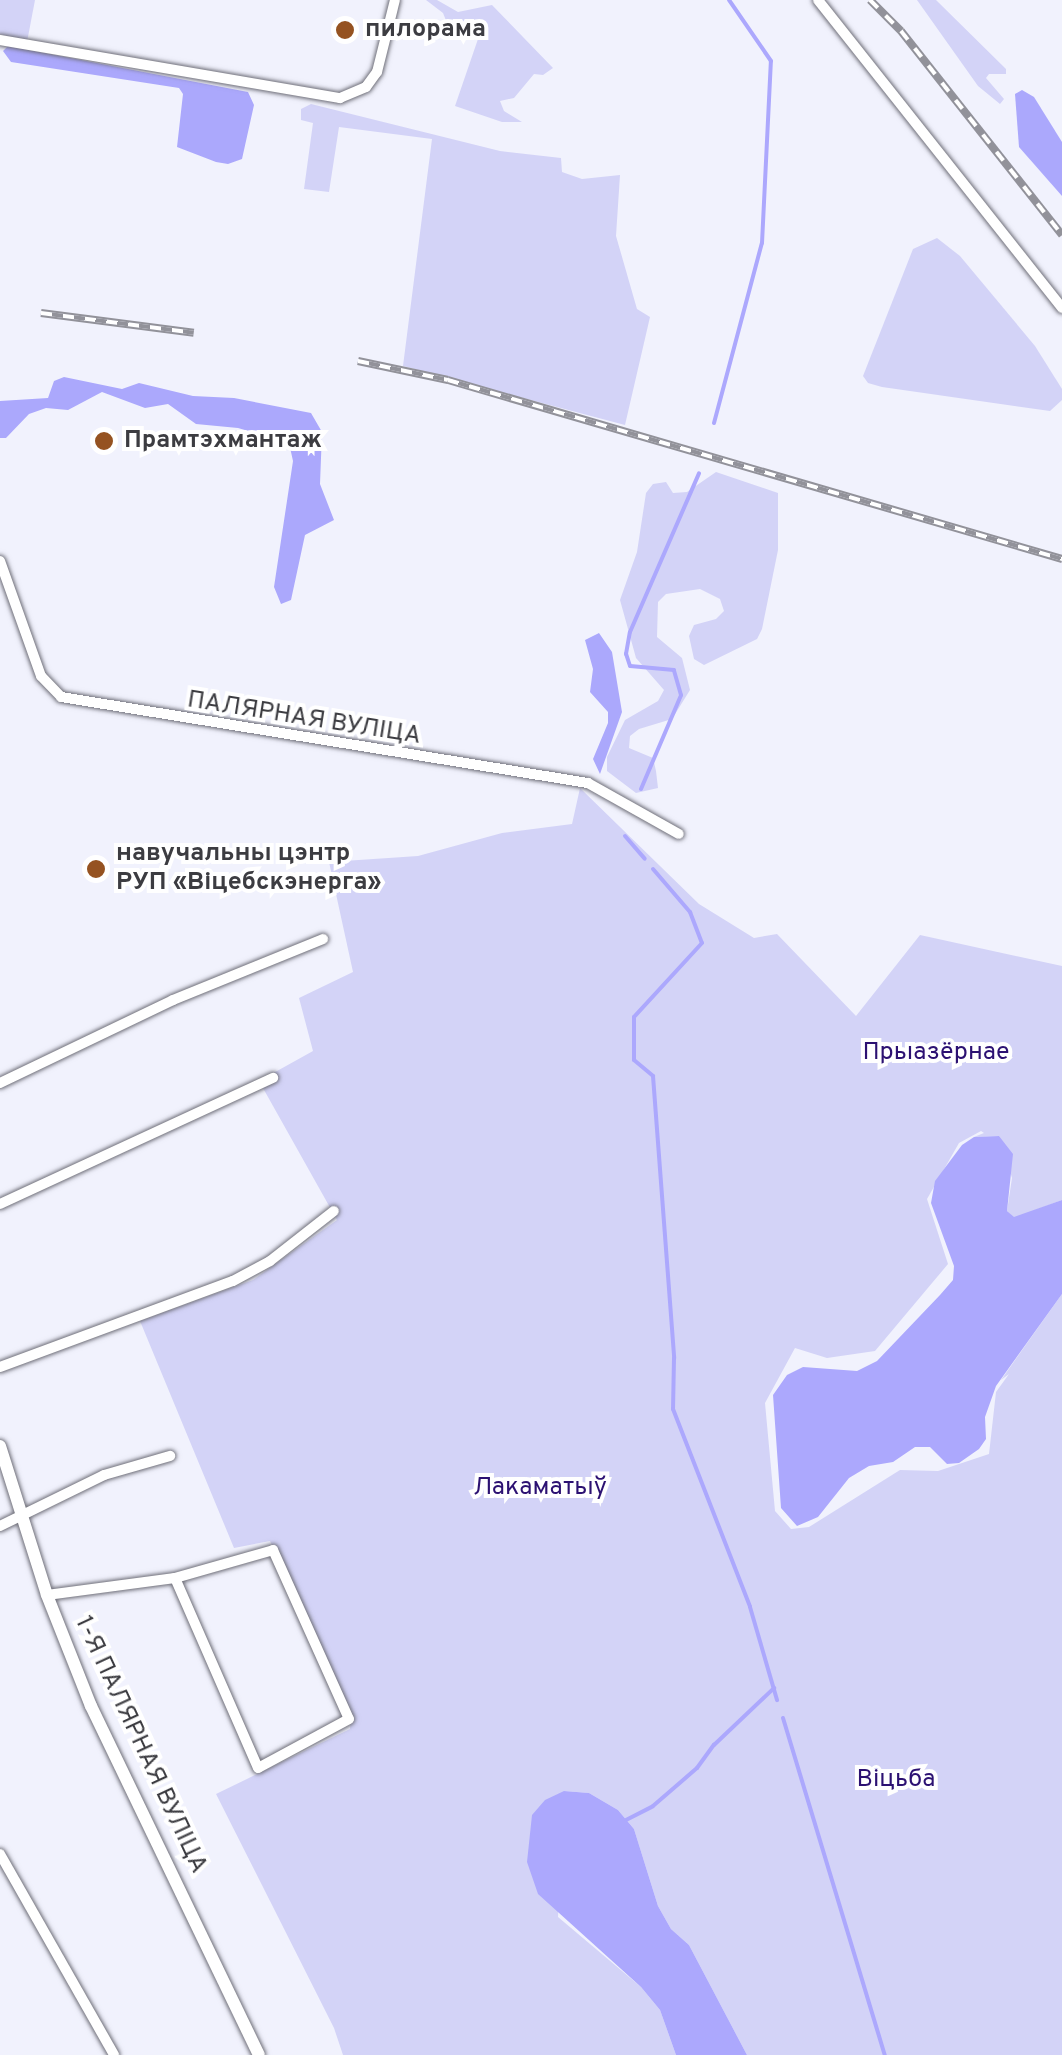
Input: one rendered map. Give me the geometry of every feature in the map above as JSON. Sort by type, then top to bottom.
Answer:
[{"type":"street","points":[[0,40],[340,98],[366,87],[377,72],[395,0]]},
{"type":"street","points":[[818,0],[1062,308]]},
{"type":"street","name":"ПАЛЯРНАЯ ВУЛІЦА","points":[[0,560],[41,676],[62,697],[588,783],[680,834]]},
{"type":"street","points":[[0,1083],[173,1000],[322,939]]},
{"type":"street","points":[[0,1204],[272,1078]]},
{"type":"street","points":[[0,1367],[233,1281],[270,1261],[334,1212]]},
{"type":"street","name":"1-Я ПАЛЯРНАЯ ВУЛІЦА","points":[[0,1446],[47,1595],[92,1706],[260,2055]]},
{"type":"street","points":[[0,1526],[104,1475],[170,1456]]},
{"type":"street","points":[[47,1595],[176,1578],[273,1550],[350,1719],[258,1768],[176,1578]]},
{"type":"street","points":[[0,1854],[114,2055]]},
{"type":"green space","points":[[0,0],[35,0],[27,42],[0,34]]},
{"type":"green space","points":[[426,0],[437,0],[458,12],[492,5],[553,68],[543,75],[534,74],[514,98],[500,101],[504,111],[522,122],[502,122],[455,106],[478,39],[466,28],[447,23],[443,13]]},
{"type":"green space","points":[[917,0],[936,0],[1006,69],[1006,74],[989,74],[986,78],[1004,99],[1000,104],[978,86]]},
{"type":"green space","points":[[311,104],[500,151],[561,158],[562,172],[582,179],[620,175],[616,236],[637,309],[650,317],[625,425],[403,366],[432,139],[339,127],[329,192],[304,189],[313,123],[301,120],[301,109]]},
{"type":"green space","points":[[937,238],[960,256],[1035,346],[1062,389],[1062,400],[1050,411],[882,387],[868,383],[863,376],[913,249]]},
{"type":"green space","points":[[716,472],[778,493],[778,550],[762,629],[757,639],[704,665],[694,659],[689,636],[694,625],[716,619],[724,611],[720,599],[700,589],[666,594],[658,602],[657,637],[682,658],[690,690],[672,719],[639,729],[630,736],[629,748],[653,758],[658,788],[636,793],[607,771],[607,757],[625,720],[658,701],[664,690],[636,658],[620,600],[637,552],[646,493],[653,484],[666,482],[673,493],[687,492]]},
{"type":"green space","points":[[580,788],[699,904],[754,938],[777,934],[856,1016],[920,935],[1062,966],[1062,1200],[1014,1218],[1007,1211],[1012,1178],[999,1136],[974,1137],[984,1133],[981,1131],[959,1143],[927,1199],[948,1264],[875,1351],[827,1358],[795,1348],[765,1403],[775,1511],[791,1529],[809,1527],[900,1470],[938,1471],[989,1454],[996,1392],[1009,1374],[1001,1380],[1062,1294],[1062,2055],[747,2055],[689,1945],[671,1929],[658,1906],[634,1829],[618,1810],[589,1793],[564,1791],[558,1917],[641,1987],[660,2010],[676,2055],[343,2055],[334,2028],[216,1794],[350,1729],[351,1712],[270,1541],[234,1548],[140,1321],[253,1280],[337,1220],[259,1081],[313,1051],[299,998],[353,972],[329,862],[418,856],[502,833],[572,824]]},
{"type":"shaded area","points":[[8,46],[248,92],[254,105],[242,159],[228,164],[216,162],[177,147],[183,94],[179,88],[11,62],[3,51]]},
{"type":"shaded area","points":[[1022,90],[1034,97],[1062,142],[1062,196],[1019,147],[1015,94]]},
{"type":"shaded area","points":[[64,377],[122,389],[139,383],[193,396],[234,398],[311,413],[322,432],[320,484],[334,520],[305,535],[291,600],[281,604],[274,587],[293,461],[289,443],[238,428],[196,424],[168,404],[145,408],[102,392],[68,410],[46,408],[29,414],[6,438],[0,438],[0,401],[48,398],[54,381]]},
{"type":"shaded area","points":[[599,633],[612,652],[622,712],[600,774],[593,759],[608,723],[608,712],[590,692],[593,669],[585,640]]},
{"type":"shaded area","points":[[999,1136],[1013,1154],[1007,1211],[1014,1217],[1062,1200],[1062,1294],[996,1386],[985,1417],[986,1439],[979,1449],[959,1463],[947,1464],[930,1447],[915,1447],[893,1462],[869,1466],[849,1478],[818,1517],[797,1526],[781,1508],[773,1395],[787,1375],[803,1367],[857,1371],[877,1361],[940,1295],[953,1280],[954,1266],[931,1203],[935,1181],[962,1145],[974,1137]]},
{"type":"shaded area","points":[[564,1791],[589,1793],[618,1810],[634,1829],[658,1906],[671,1929],[689,1945],[747,2055],[676,2055],[660,2010],[641,1987],[538,1894],[527,1862],[532,1815],[545,1800]]},
{"type":"waterway","points":[[714,423],[762,243],[771,61],[729,0]]},
{"type":"waterway","points":[[641,789],[681,695],[674,670],[630,666],[626,654],[630,632],[699,473]]},
{"type":"waterway","points":[[625,836],[645,859]]},
{"type":"waterway","points":[[653,869],[690,912],[702,943],[634,1017],[634,1060],[653,1076],[674,1358],[673,1409],[750,1607],[777,1700]]},
{"type":"waterway","points":[[626,1820],[653,1806],[697,1768],[714,1745],[774,1688]]},
{"type":"waterway","points":[[783,1718],[885,2055]]},
{"type":"railway","points":[[870,0],[901,31],[1062,235]]},
{"type":"railway","points":[[41,313],[194,333]]},
{"type":"railway","points":[[358,361],[448,380],[1062,559]]},
{"type":"place","name":"пилорама","points":[[345,30]]},
{"type":"place","name":"Прамтэхмантаж","points":[[104,441]]},
{"type":"place","name":"навучальны цэнтр РУП «Віцебскэнерга»","points":[[96,869]]},
{"type":"park label","name":"Прыазёрнае","points":[[936,1053]]},
{"type":"park label","name":"Лакаматыў","points":[[540,1488]]},
{"type":"park label","name":"Віцьба","points":[[896,1780]]}]
